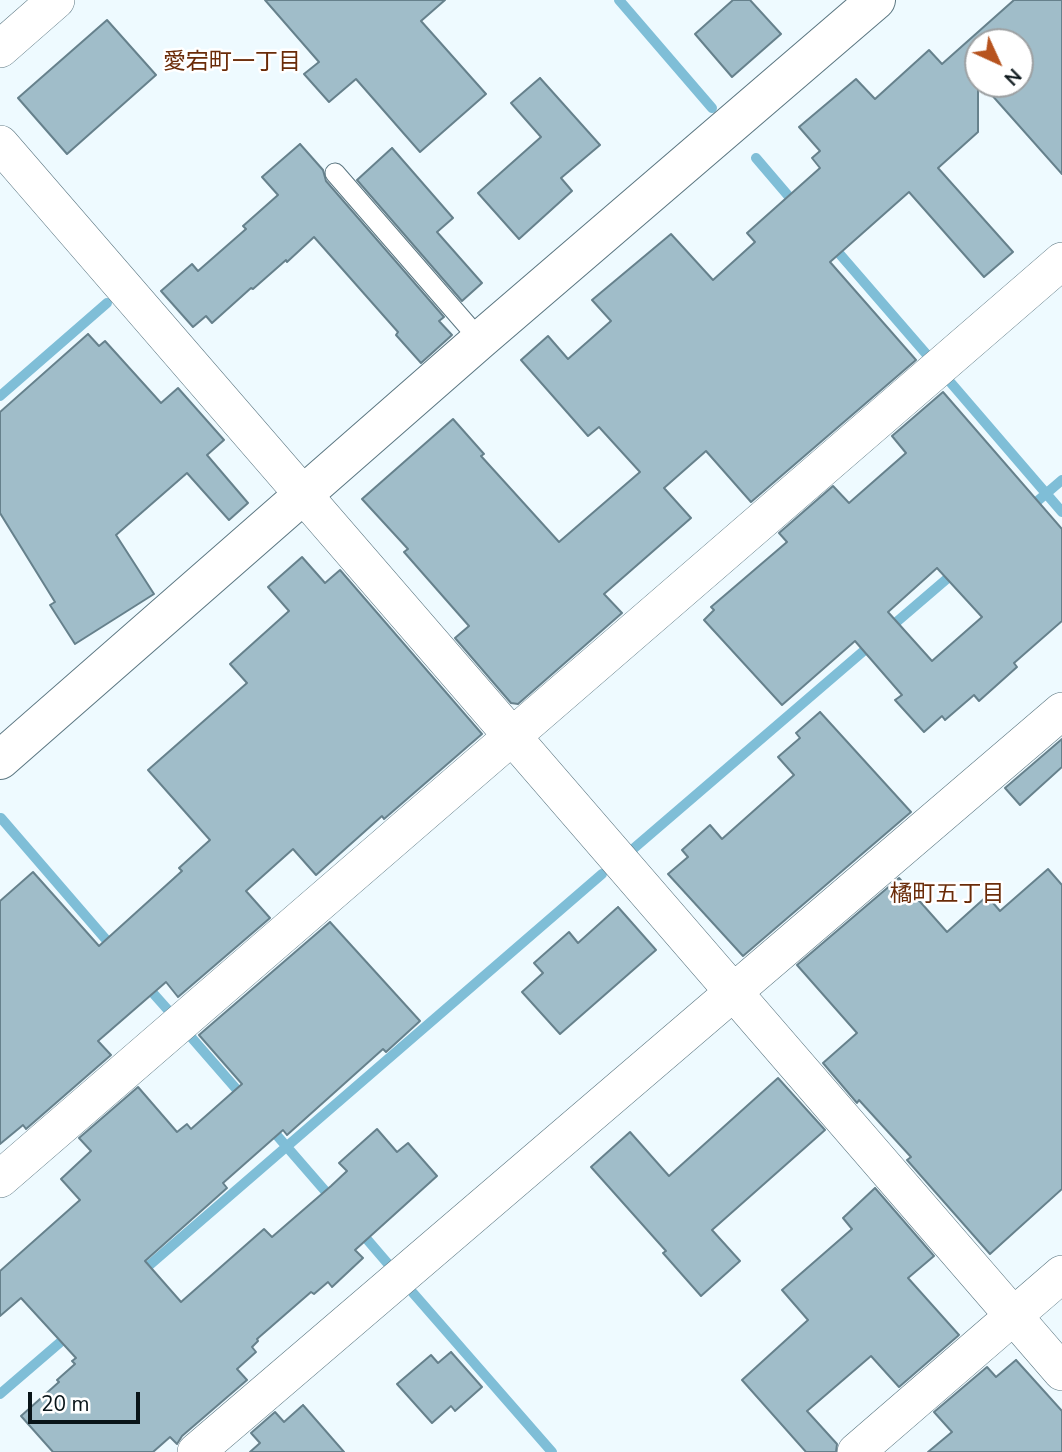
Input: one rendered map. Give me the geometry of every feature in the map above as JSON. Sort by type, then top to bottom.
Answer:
[{"type":"street","points":[[0,49],[56,0]]},
{"type":"street","points":[[0,760],[480,340],[876,0]]},
{"type":"street","points":[[0,144],[1062,1372]]},
{"type":"street","points":[[0,1179],[1062,261]]},
{"type":"street","points":[[196,1452],[1062,711]]},
{"type":"street","points":[[856,1452],[1062,1274]]},
{"type":"lane","points":[[335,173],[480,340]]},
{"type":"building","points":[[265,0],[445,0],[421,21],[486,94],[420,152],[356,79],[329,102],[304,74],[319,62]]},
{"type":"building","points":[[733,0],[750,0],[781,34],[732,77],[695,34]]},
{"type":"building","points":[[1014,0],[1062,0],[1062,174],[994,98],[1034,98],[1034,28],[982,28]]},
{"type":"building","points":[[107,20],[156,75],[67,154],[18,98]]},
{"type":"building","points":[[964,44],[964,98],[978,98],[978,132],[938,168],[1013,252],[984,277],[909,192],[830,262],[916,360],[751,502],[706,451],[664,488],[691,518],[604,594],[622,613],[518,704],[511,703],[455,638],[469,626],[404,552],[408,549],[362,499],[453,419],[484,454],[481,456],[559,542],[640,472],[599,427],[588,436],[521,360],[548,336],[568,359],[611,321],[592,300],[671,234],[713,280],[755,242],[747,233],[820,168],[812,158],[820,151],[799,127],[856,79],[875,99],[929,50],[942,64]]},
{"type":"building","points":[[540,78],[600,145],[561,178],[572,191],[519,239],[478,193],[541,137],[511,103]]},
{"type":"building","points":[[300,144],[323,170],[326,181],[444,317],[439,321],[452,335],[421,363],[396,335],[398,332],[314,237],[212,323],[206,316],[193,327],[161,291],[192,264],[198,271],[246,229],[243,226],[278,195],[262,177]]},
{"type":"building","points":[[392,148],[453,218],[437,232],[482,283],[462,301],[357,180]]},
{"type":"building","points":[[88,334],[99,346],[105,341],[161,403],[178,388],[224,440],[207,455],[248,503],[229,520],[187,473],[116,535],[154,594],[75,644],[50,605],[55,602],[0,513],[0,412]]},
{"type":"building","points":[[943,392],[1062,529],[1062,621],[1014,663],[1017,667],[979,701],[974,695],[945,720],[942,716],[924,732],[895,700],[902,695],[855,641],[782,705],[704,620],[714,610],[711,607],[787,542],[779,533],[833,486],[849,503],[906,453],[892,436]],"holes":[[[937,568],[982,617],[932,661],[888,612]]]},
{"type":"building","points":[[302,557],[325,583],[340,570],[482,734],[384,819],[382,816],[316,875],[293,849],[246,891],[270,918],[178,997],[166,982],[98,1041],[111,1055],[26,1129],[23,1125],[0,1144],[0,901],[33,872],[99,946],[182,871],[179,868],[210,840],[148,770],[247,683],[230,664],[289,611],[268,587]]},
{"type":"building","points":[[820,712],[911,812],[743,956],[668,874],[688,857],[682,850],[710,825],[722,839],[794,775],[778,757],[800,738],[796,733]]},
{"type":"building","points":[[1062,739],[1062,767],[1020,805],[1005,788]]},
{"type":"building","points":[[1048,869],[1062,885],[1062,1189],[990,1254],[907,1160],[911,1157],[859,1100],[857,1103],[823,1063],[857,1033],[797,965],[899,878],[947,932],[987,896],[1000,911]]},
{"type":"building","points":[[618,907],[656,950],[560,1034],[522,992],[543,973],[534,963],[569,932],[578,943]]},
{"type":"building","points":[[330,922],[420,1021],[386,1052],[383,1049],[287,1135],[283,1130],[223,1183],[227,1188],[145,1261],[181,1302],[264,1229],[272,1237],[331,1186],[347,1171],[339,1163],[377,1129],[397,1152],[408,1143],[437,1176],[355,1250],[363,1258],[332,1287],[328,1282],[314,1294],[311,1292],[257,1339],[252,1347],[256,1352],[237,1369],[247,1380],[182,1436],[177,1444],[170,1437],[153,1452],[53,1452],[21,1416],[59,1382],[57,1380],[75,1364],[72,1361],[76,1358],[21,1298],[0,1316],[0,1271],[80,1200],[61,1179],[91,1151],[79,1138],[138,1087],[177,1132],[187,1124],[191,1129],[242,1084],[199,1035]]},
{"type":"building","points":[[778,1078],[825,1130],[712,1230],[740,1261],[701,1296],[663,1253],[666,1251],[591,1167],[630,1132],[669,1176]]},
{"type":"building","points":[[875,1188],[934,1256],[908,1278],[959,1335],[899,1387],[871,1356],[807,1411],[837,1444],[836,1452],[806,1452],[742,1380],[808,1320],[782,1290],[852,1229],[843,1218]]},
{"type":"building","points":[[451,1352],[482,1387],[455,1411],[451,1406],[432,1423],[397,1384],[431,1355],[438,1363]]},
{"type":"building","points":[[1016,1360],[1062,1411],[1062,1452],[928,1452],[952,1432],[934,1412],[987,1367],[996,1377]]},
{"type":"building","points":[[303,1405],[344,1452],[250,1452],[260,1443],[251,1433],[275,1412],[284,1422]]},
{"type":"waterway","points":[[619,0],[712,108]]},
{"type":"waterway","points":[[756,158],[797,206]]},
{"type":"waterway","points":[[831,244],[928,356]]},
{"type":"waterway","points":[[0,396],[107,303]]},
{"type":"waterway","points":[[951,383],[1062,512]]},
{"type":"waterway","points":[[1027,510],[1062,480]]},
{"type":"waterway","points":[[886,631],[956,571]]},
{"type":"waterway","points":[[633,849],[874,642]]},
{"type":"waterway","points":[[1,818],[115,950]]},
{"type":"waterway","points":[[138,1275],[602,874]]},
{"type":"waterway","points":[[144,983],[168,1010]]},
{"type":"waterway","points":[[191,1037],[245,1099]]},
{"type":"waterway","points":[[267,1124],[333,1200]]},
{"type":"waterway","points":[[359,1230],[389,1265]]},
{"type":"waterway","points":[[413,1293],[552,1452]]},
{"type":"waterway","points":[[0,1394],[71,1333]]},
{"type":"district","name":"愛宕町一丁目","points":[[232,63]]},
{"type":"district","name":"橘町五丁目","points":[[947,895]]}]
